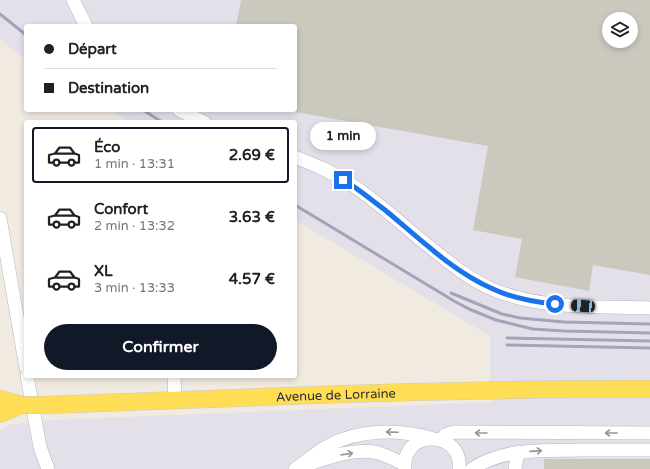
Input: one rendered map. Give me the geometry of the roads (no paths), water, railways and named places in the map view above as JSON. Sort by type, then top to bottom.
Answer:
[{"type":"main road","name":"Avenue de Lorraine","points":[[0,399],[22,405],[44,405],[406,393],[576,389],[650,389]]},
{"type":"main road","name":"Avenue de Lorraine","points":[[0,414],[22,405]]},
{"type":"lane","points":[[73,0],[85,24]]},
{"type":"lane","points":[[182,112],[200,120]]},
{"type":"lane","points":[[297,158],[334,174],[353,185],[453,266],[494,290],[535,302],[583,306],[650,308]]},
{"type":"lane","points":[[0,218],[24,356]]},
{"type":"lane","points":[[27,378],[40,447],[48,469]]},
{"type":"lane","points":[[174,378],[175,400]]},
{"type":"lane","points":[[296,469],[326,446],[342,439],[361,434],[381,432],[417,434],[448,444],[458,457],[459,469]]},
{"type":"lane","points":[[296,469],[340,454],[364,451],[378,453],[405,466],[406,456],[413,446],[423,440],[436,439],[454,432],[650,433]]},
{"type":"lane","points":[[472,469],[497,458],[518,452],[544,450],[650,450]]},
{"type":"lane","points":[[515,469],[518,452]]},
{"type":"railway","points":[[0,14],[24,33]]},
{"type":"railway","points":[[146,112],[159,120]]},
{"type":"railway","points":[[297,206],[454,301],[496,320],[533,329],[650,333]]},
{"type":"railway","points":[[451,293],[502,314],[520,318],[564,322],[650,324]]},
{"type":"railway","points":[[507,338],[650,341]]},
{"type":"railway","points":[[507,345],[650,348]]}]
